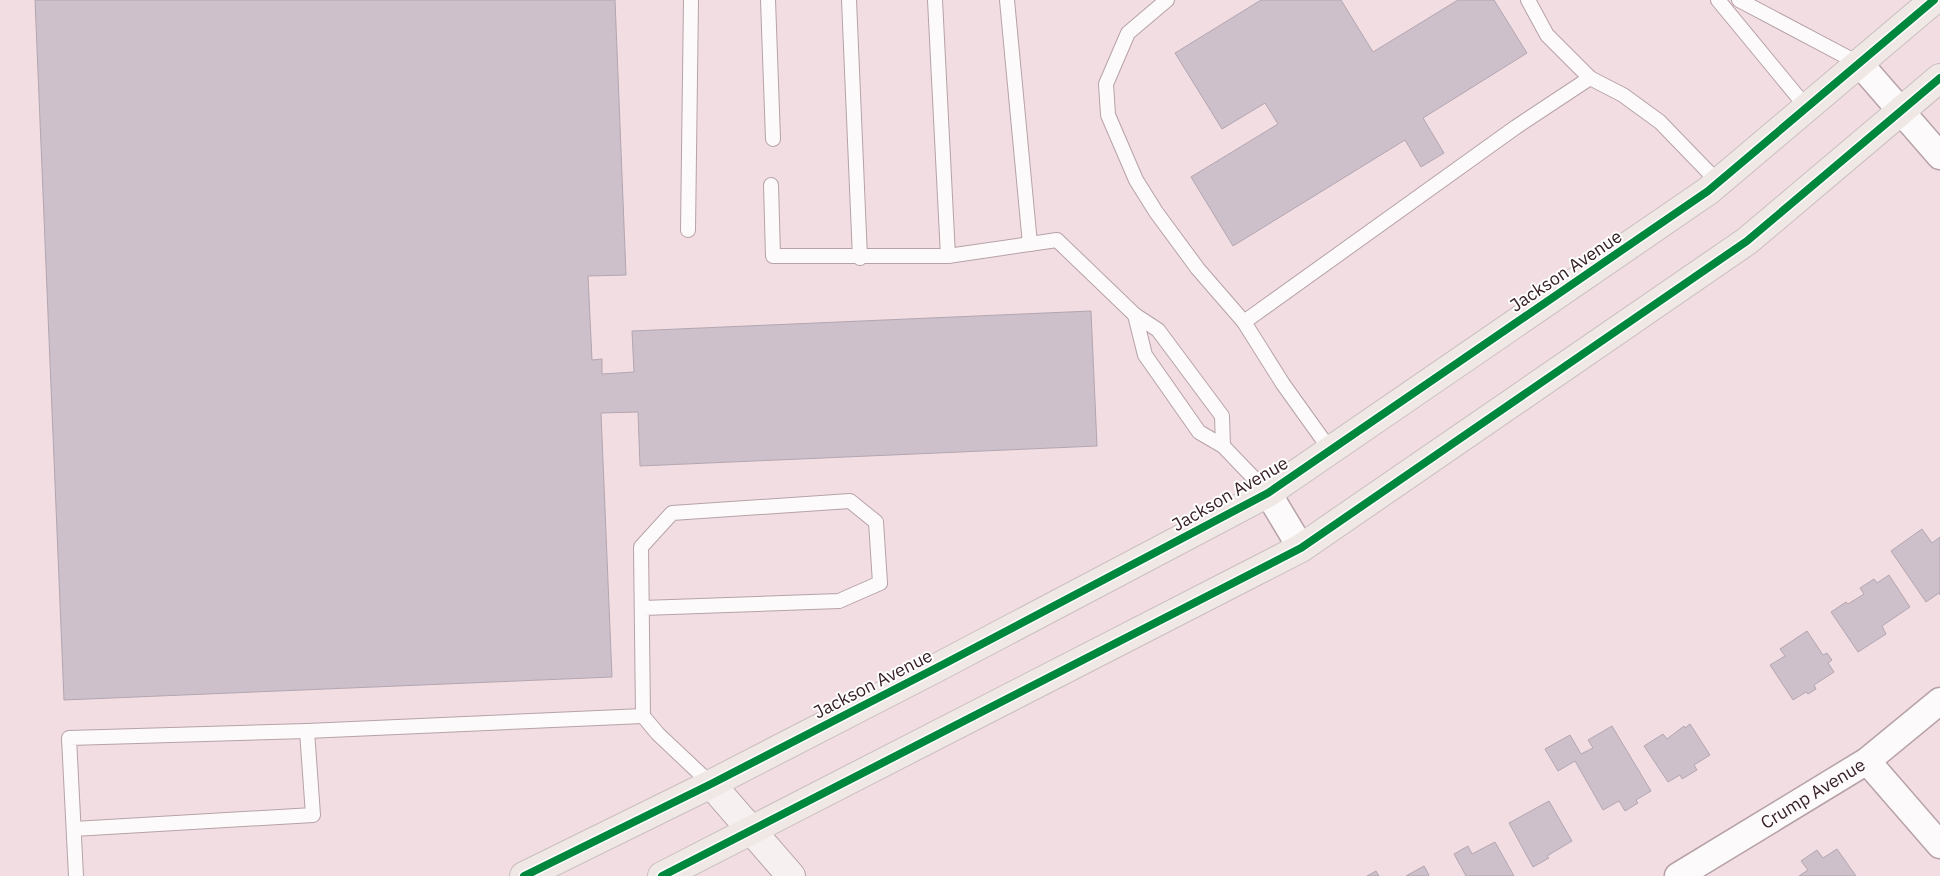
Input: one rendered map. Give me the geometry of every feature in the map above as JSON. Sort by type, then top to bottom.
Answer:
[{"type":"main road","name":"Jackson Avenue","points":[[524,876],[711,784],[1268,493],[1719,183],[1934,0]]},
{"type":"main road","points":[[662,876],[1301,548],[1747,242],[1940,78]]},
{"type":"street","points":[[1860,64],[1940,156]]},
{"type":"street","points":[[1268,493],[1301,548]]},
{"type":"street","name":"Crump Avenue","points":[[1678,876],[1867,761],[1940,701]]},
{"type":"street","points":[[1867,761],[1940,845]]},
{"type":"street","points":[[711,784],[791,876]]},
{"type":"lane","points":[[688,230],[690,0]]},
{"type":"lane","points":[[768,0],[773,139]]},
{"type":"lane","points":[[849,0],[860,258]]},
{"type":"lane","points":[[935,0],[948,256]]},
{"type":"lane","points":[[1008,0],[1030,244]]},
{"type":"lane","points":[[1167,0],[1128,33],[1106,84],[1108,115],[1136,180],[1156,212],[1198,269],[1244,322],[1283,384],[1331,450]]},
{"type":"lane","points":[[1528,0],[1547,35],[1590,78],[1623,95],[1660,122],[1719,183]]},
{"type":"lane","points":[[1718,0],[1807,108]]},
{"type":"lane","points":[[1738,0],[1860,64]]},
{"type":"lane","points":[[1244,322],[1516,127],[1590,78]]},
{"type":"lane","points":[[771,184],[773,256],[860,258],[948,256],[1057,240],[1135,315],[1158,330],[1222,416],[1223,446]]},
{"type":"lane","points":[[1135,315],[1145,355],[1199,432],[1223,446],[1268,493]]},
{"type":"lane","points":[[643,608],[839,601],[880,583],[876,522],[850,501],[672,513],[641,548],[643,716],[658,734],[711,784]]},
{"type":"lane","points":[[76,876],[69,738],[307,731],[643,716]]},
{"type":"lane","points":[[74,829],[313,815],[307,731]]},
{"type":"building","points":[[35,0],[615,0],[626,275],[588,276],[592,360],[602,359],[602,374],[634,372],[632,331],[1091,311],[1097,446],[640,466],[638,412],[601,413],[612,677],[64,700]]},
{"type":"building","points":[[1261,0],[1341,0],[1373,52],[1458,0],[1494,0],[1527,53],[1423,118],[1444,153],[1421,167],[1405,140],[1233,246],[1191,177],[1278,124],[1265,103],[1222,129],[1175,53]]},
{"type":"building","points":[[1922,529],[1932,543],[1940,537],[1940,595],[1939,593],[1926,602],[1891,551]]},
{"type":"building","points":[[1889,575],[1910,607],[1882,626],[1886,634],[1858,652],[1831,612],[1846,602],[1848,604],[1864,594],[1860,588],[1874,579],[1877,583]]},
{"type":"building","points":[[1807,631],[1823,655],[1827,653],[1832,660],[1828,663],[1834,672],[1814,685],[1816,689],[1808,694],[1806,692],[1793,700],[1770,665],[1785,656],[1780,649]]},
{"type":"building","points":[[1690,724],[1710,755],[1694,765],[1697,770],[1682,779],[1680,775],[1668,782],[1644,746],[1663,734],[1667,739],[1684,726],[1685,728]]},
{"type":"building","points":[[1612,726],[1651,791],[1636,800],[1638,803],[1625,811],[1619,801],[1603,810],[1575,761],[1558,771],[1545,749],[1570,735],[1581,754],[1593,748],[1588,740]]},
{"type":"building","points":[[1549,801],[1572,841],[1533,867],[1509,823]]},
{"type":"building","points":[[1495,842],[1514,876],[1466,876],[1454,854],[1468,846],[1472,854]]},
{"type":"building","points":[[1837,849],[1856,876],[1799,876],[1808,870],[1801,861],[1817,850],[1823,858]]},
{"type":"building","points":[[1424,866],[1428,876],[1406,876]]},
{"type":"building","points":[[1376,871],[1379,876],[1367,876]]},
{"type":"cycle path","points":[[524,876],[711,784],[1268,493],[1708,191],[1934,0]]},
{"type":"cycle path","points":[[662,876],[1301,548],[1747,241],[1940,78]]}]
